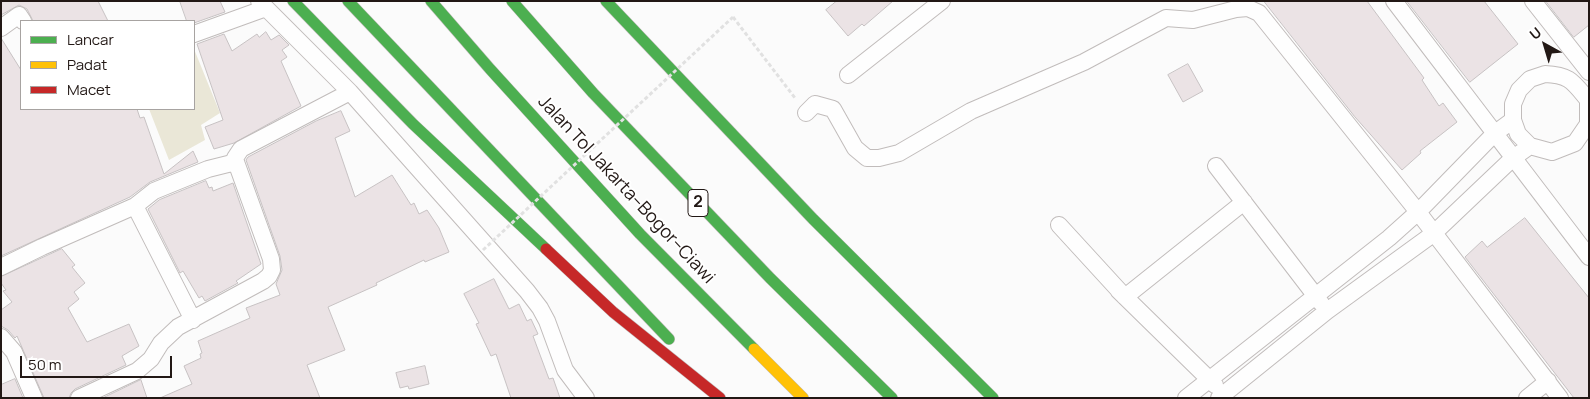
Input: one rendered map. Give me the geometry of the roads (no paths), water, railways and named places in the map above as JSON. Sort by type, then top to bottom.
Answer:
[{"type":"highway","points":[[293,1],[413,124],[599,299],[720,398]]},
{"type":"highway","points":[[348,1],[725,398]]},
{"type":"highway","name":"Jalan Tol Jakarta–Bogor–Ciawi","points":[[431,1],[640,234],[803,398]]},
{"type":"highway","name":"2","points":[[512,1],[593,93],[770,278],[892,398]]},
{"type":"highway","points":[[606,1],[813,219],[993,398]]},
{"type":"street","points":[[848,75],[942,1]]},
{"type":"street","points":[[1394,1],[1589,257]]},
{"type":"street","points":[[1533,1],[1588,68],[1571,80]]},
{"type":"street","points":[[195,34],[262,5],[350,92],[540,308],[550,328],[565,370],[586,398]]},
{"type":"street","points":[[806,113],[815,104],[833,109],[855,148],[867,158],[879,158],[899,153],[971,111],[1084,62],[1166,18],[1193,20],[1236,8],[1248,8],[1259,13],[1418,212],[1560,398]]},
{"type":"street","points":[[1,28],[19,15],[22,20]]},
{"type":"street","points":[[1545,74],[1560,74],[1571,80],[1588,100],[1588,124],[1575,144],[1552,152],[1530,146],[1518,134],[1512,120],[1513,104],[1519,90],[1530,79],[1545,74]]},
{"type":"street","points":[[79,398],[137,371],[152,359],[166,337],[178,327],[269,276],[272,270],[272,259],[236,158],[241,149],[350,92]]},
{"type":"street","points":[[1186,398],[1418,212],[1494,134],[1512,120]]},
{"type":"street","points":[[1056,227],[1209,378],[1222,395],[1327,311],[1433,234],[1513,158],[1530,146]]},
{"type":"street","points":[[1,267],[135,206],[154,191],[208,169],[236,162]]},
{"type":"street","points":[[1216,166],[1327,311]]},
{"type":"street","points":[[1125,297],[1244,202]]},
{"type":"street","points":[[135,206],[193,320]]},
{"type":"street","points":[[1,337],[14,352],[34,398]]},
{"type":"street","points":[[1526,398],[1548,382]]}]
